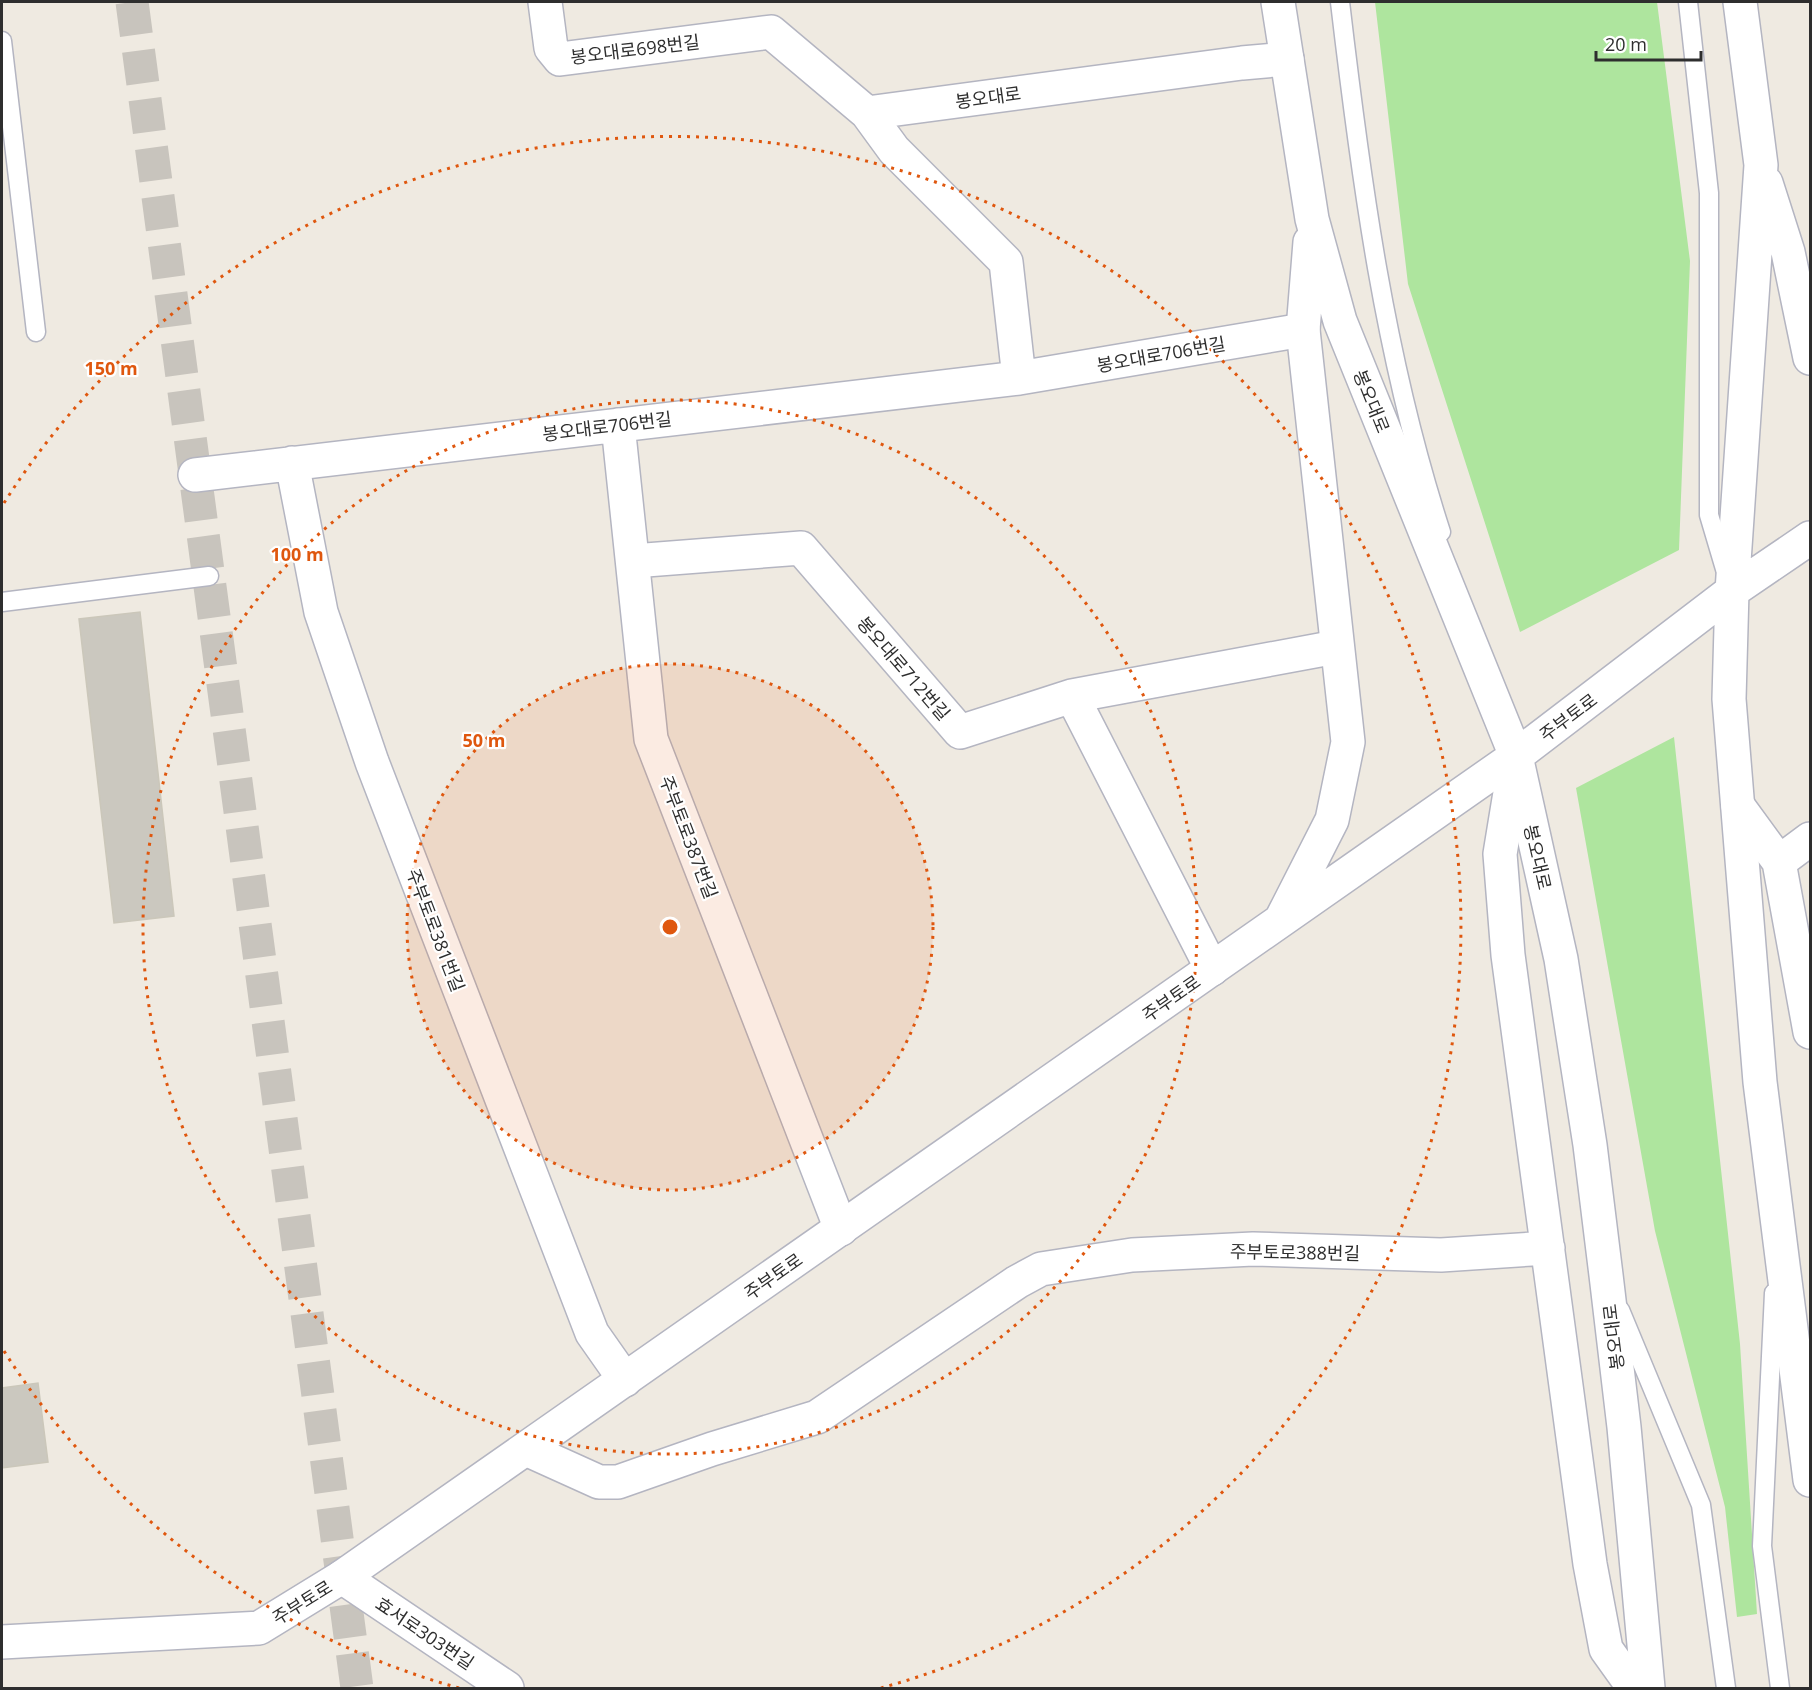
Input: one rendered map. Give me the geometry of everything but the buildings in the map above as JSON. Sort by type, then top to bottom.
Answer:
[{"type":"street","name":"봉오대로698번길","points":[[545,2],[551,48],[560,59],[771,32],[867,113]]},
{"type":"street","name":"봉오대로","points":[[1278,2],[1312,219],[1340,321],[1516,756],[1561,959],[1590,1145],[1606,1275],[1624,1427],[1648,1689]]},
{"type":"street","points":[[1740,2],[1761,165],[1788,252],[1810,358]]},
{"type":"street","name":"봉오대로","points":[[867,113],[1287,59]]},
{"type":"street","points":[[867,113],[894,150],[1006,262],[1019,378]]},
{"type":"street","points":[[1761,165],[1732,591],[1729,699],[1760,1082],[1810,1480]]},
{"type":"street","points":[[1280,921],[1332,820],[1348,742],[1303,330],[1312,219]]},
{"type":"street","name":"봉오대로706번길","points":[[195,475],[1019,378],[1303,330]]},
{"type":"street","name":"주부토로387번길","points":[[618,425],[651,739],[841,1229]]},
{"type":"street","name":"주부토로381번길","points":[[292,463],[321,612],[372,762],[592,1333],[625,1380]]},
{"type":"street","name":"주부토로","points":[[2,1642],[259,1628],[342,1577],[1516,756],[1732,591],[1810,538]]},
{"type":"street","name":"봉오대로712번길","points":[[633,561],[801,548],[960,732],[1072,696],[1336,647]]},
{"type":"street","points":[[1072,696],[1212,969]]},
{"type":"street","points":[[1516,756],[1500,854],[1508,955],[1590,1564],[1606,1649],[1634,1689]]},
{"type":"street","points":[[1738,806],[1779,862],[1810,1032]]},
{"type":"street","points":[[1779,862],[1810,839]]},
{"type":"street","name":"주부토로388번길","points":[[526,1449],[599,1482],[618,1482],[712,1449],[817,1417],[1017,1282],[1041,1269],[1132,1255],[1242,1250],[1441,1255],[1548,1248]]},
{"type":"street","name":"효서로303번길","points":[[342,1577],[507,1689]]},
{"type":"lane","points":[[1340,2],[1369,225],[1391,342],[1423,476],[1516,756]]},
{"type":"lane","points":[[1688,2],[1709,193],[1709,515],[1732,591]]},
{"type":"lane","points":[[2,41],[36,332]]},
{"type":"lane","points":[[2,602],[209,576]]},
{"type":"lane","points":[[1777,1218],[1762,1546],[1780,1689]]},
{"type":"lane","points":[[1606,1275],[1701,1505],[1726,1689]]},
{"type":"green space","points":[[1375,2],[1657,2],[1690,261],[1679,550],[1520,632],[1408,284]]},
{"type":"green space","points":[[1674,737],[1740,1344],[1757,1614],[1737,1617],[1725,1507],[1655,1231],[1576,788]]},
{"type":"tunnel","points":[[132,2],[357,1688]]}]
